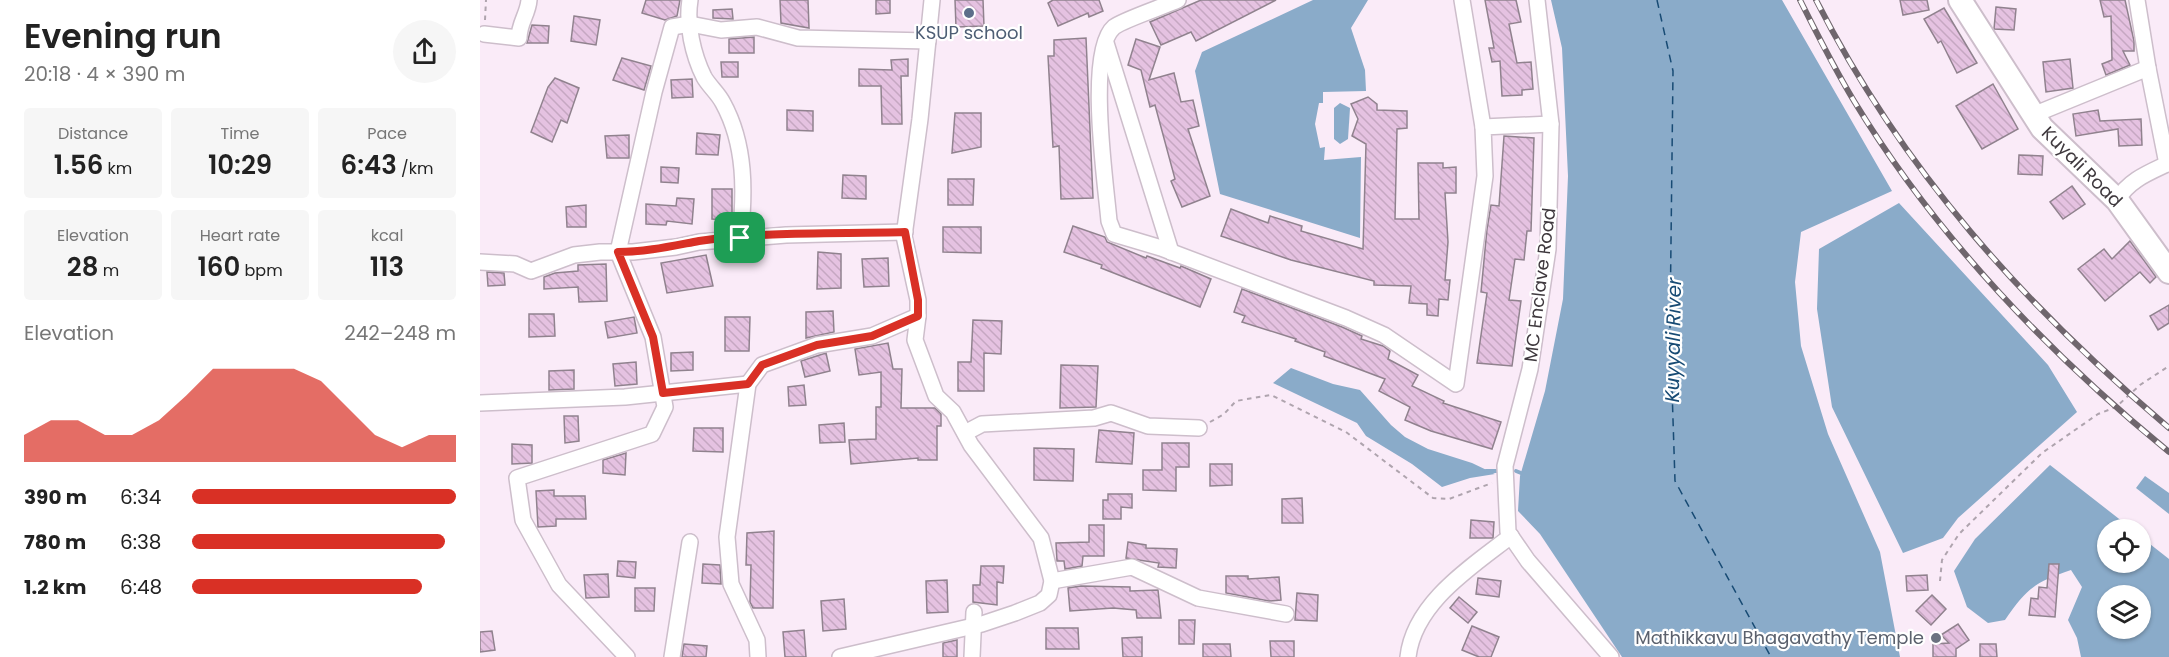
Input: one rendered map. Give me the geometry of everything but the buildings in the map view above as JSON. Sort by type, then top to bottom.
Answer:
[{"type":"main road","name":"Kuyali Road","points":[[1960,0],[2009,73],[2042,128],[2117,200],[2169,272]]},
{"type":"street","points":[[484,34],[519,38],[519,25],[529,8],[529,0]]},
{"type":"street","points":[[690,0],[692,40],[704,77],[723,103],[742,160],[744,200],[740,238]]},
{"type":"street","points":[[840,657],[973,619],[1041,603],[1049,595],[1052,581],[1041,538],[971,445],[953,412],[936,396],[915,339],[918,300],[905,232],[932,0]]},
{"type":"street","points":[[1178,0],[1114,27],[1106,41],[1100,70],[1100,130],[1109,221],[1114,234],[1171,252],[1346,318],[1384,335],[1456,384],[1485,176],[1483,127],[1462,0]]},
{"type":"street","name":"MC Enclave Road","points":[[1510,534],[1505,466],[1530,369],[1548,249],[1551,124],[1538,0]]},
{"type":"street","points":[[2117,200],[2122,191],[2138,177],[2168,164],[2148,68],[2137,0]]},
{"type":"street","points":[[627,657],[559,585],[523,520],[517,478],[652,434],[665,407],[653,337],[618,252],[654,92],[672,27],[690,24],[721,30],[757,27],[798,38],[928,41]]},
{"type":"street","points":[[1106,41],[1171,252]]},
{"type":"street","points":[[2033,115],[2148,68]]},
{"type":"street","points":[[1483,127],[1551,124]]},
{"type":"street","points":[[480,262],[515,264],[531,271],[574,255],[740,238],[905,232]]},
{"type":"street","points":[[758,657],[757,640],[731,584],[727,537],[748,384],[762,365],[817,345],[872,336],[918,316]]},
{"type":"street","points":[[480,404],[663,393],[748,384]]},
{"type":"street","points":[[965,432],[982,424],[1094,418],[1111,413],[1148,426],[1199,428]]},
{"type":"street","points":[[1408,657],[1410,640],[1435,600],[1510,534],[1528,561],[1611,657]]},
{"type":"street","points":[[672,657],[690,542]]},
{"type":"street","points":[[1052,581],[1132,567],[1198,598],[1286,614]]},
{"type":"street","points":[[972,657],[973,619]]},
{"type":"path","points":[[1940,581],[1942,560],[1959,534],[2042,453],[2098,414],[2116,407],[2140,386],[2169,366]]},
{"type":"path","points":[[1199,428],[1224,414],[1236,401],[1272,395],[1346,432],[1432,498],[1449,499],[1506,480]]},
{"type":"water","points":[[1313,0],[1368,0],[1351,28],[1365,70],[1366,91],[1323,92],[1323,103],[1319,103],[1315,124],[1320,148],[1325,147],[1324,160],[1361,157],[1360,238],[1220,194],[1195,71],[1202,52]]},
{"type":"water","name":"Kuyyali River","points":[[1551,0],[1782,0],[1892,191],[1801,232],[1795,282],[1801,346],[1828,434],[1880,552],[1900,657],[1622,657],[1540,534],[1518,511],[1520,476],[1545,391],[1563,299],[1568,176],[1562,48]]},
{"type":"water","points":[[1340,103],[1350,108],[1348,139],[1340,144],[1334,139],[1334,108]]},
{"type":"water","points":[[1899,203],[2048,365],[2077,412],[1958,518],[1943,538],[1903,553],[1832,407],[1817,309],[1819,249]]},
{"type":"water","points":[[1291,368],[1333,384],[1360,390],[1391,425],[1405,437],[1428,449],[1472,463],[1495,474],[1470,478],[1442,487],[1412,464],[1366,436],[1357,423],[1273,383]]},
{"type":"water","points":[[2050,465],[2119,519],[2097,519],[2097,573],[2151,573],[2151,545],[2169,559],[2169,657],[2081,657],[2077,638],[2068,620],[2082,587],[2071,570],[2032,588],[2005,620],[1988,623],[1967,607],[1954,571],[1975,539]]},
{"type":"water","points":[[2145,476],[2169,493],[2169,514],[2136,488]]},
{"type":"waterway","points":[[1486,471],[1500,471]]},
{"type":"waterway","points":[[1516,471],[1521,473]]},
{"type":"ferry route","points":[[1657,0],[1673,71],[1670,327],[1675,481],[1771,657]]},
{"type":"railway","points":[[1800,0],[1854,101],[1886,151],[1958,245],[2037,333],[2124,414],[2169,452]]},
{"type":"railway","points":[[1816,0],[1887,122],[1971,232],[2065,333],[2169,428]]},
{"type":"place","name":"KSUP school","points":[[969,13]]},
{"type":"place","name":"Mathikkavu Bhagavathy Temple","points":[[1936,638]]},
{"type":"route","points":[[905,232],[918,300],[918,316],[872,336],[817,345],[762,365],[748,384],[663,393],[653,337],[618,252],[740,238],[905,232]]}]
